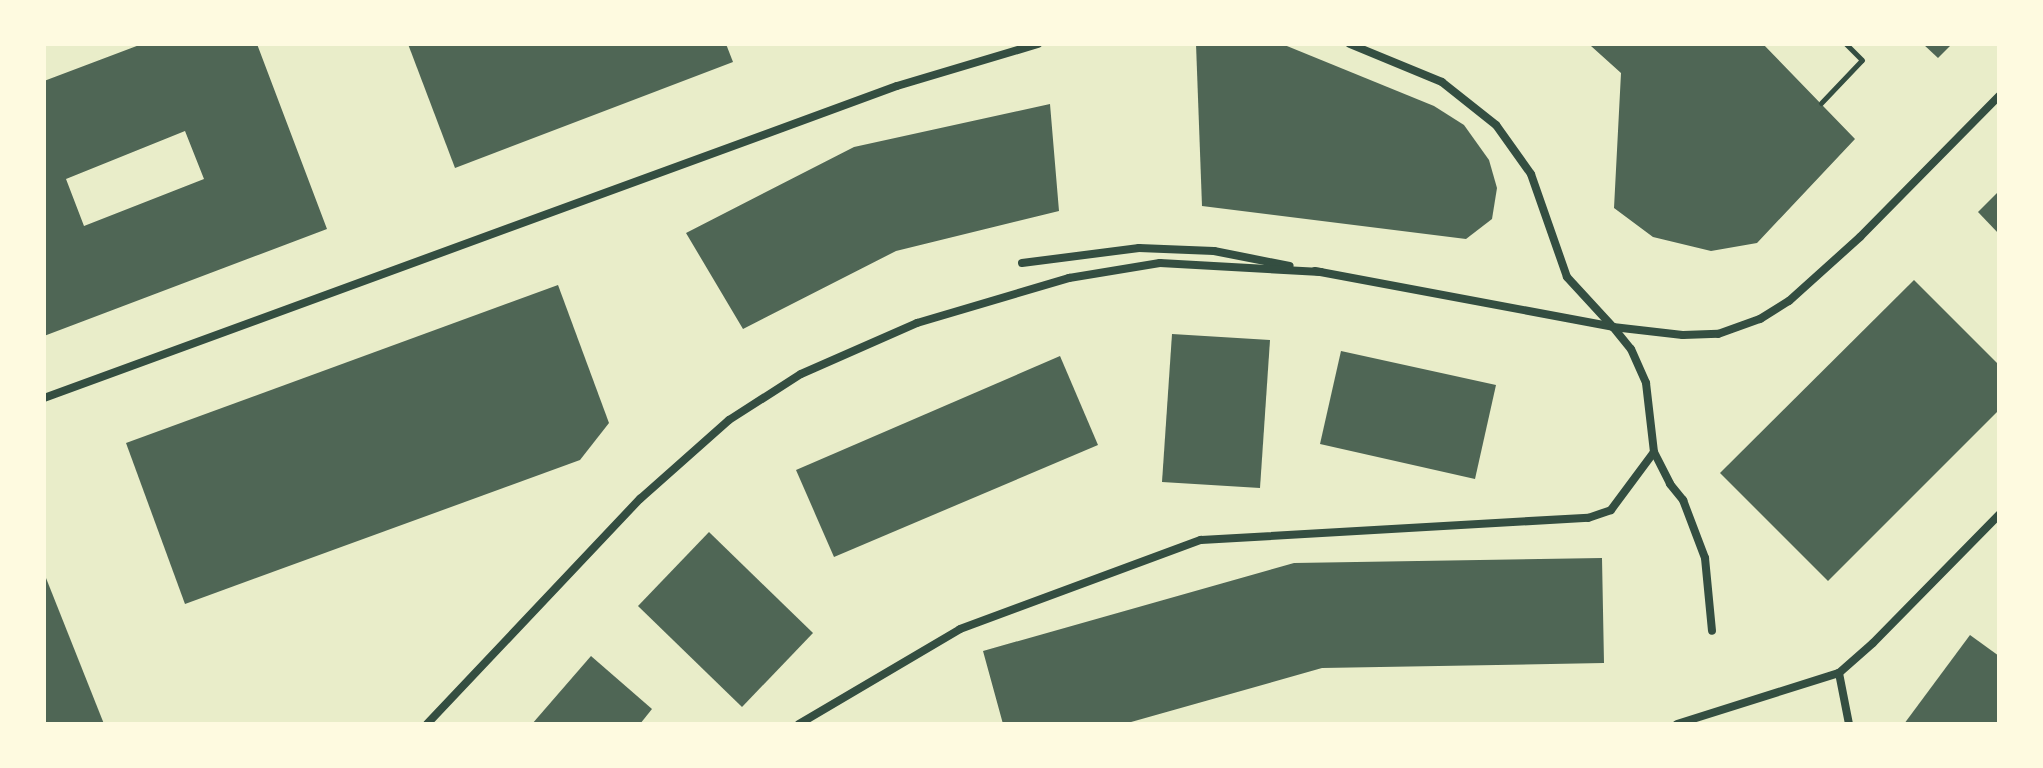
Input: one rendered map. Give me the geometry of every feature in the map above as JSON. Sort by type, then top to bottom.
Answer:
[{"type":"street","points":[[44,398],[897,86],[1038,44]]},
{"type":"street","points":[[1350,44],[1442,82],[1496,125],[1531,174],[1567,277],[1631,349],[1646,383],[1654,452],[1670,484],[1683,500],[1705,558],[1712,631]]},
{"type":"street","points":[[1022,263],[1139,248],[1214,251],[1613,327],[1683,335],[1718,334],[1760,319],[1789,301],[1860,237],[1999,96]]},
{"type":"street","points":[[427,724],[640,499],[729,420],[801,374],[917,323],[1069,278],[1160,263],[1321,272]]},
{"type":"street","points":[[799,724],[960,629],[1201,540],[1588,518],[1611,510],[1654,452]]},
{"type":"street","points":[[1677,724],[1839,673],[1873,643],[1999,515]]},
{"type":"street","points":[[1839,673],[1849,724]]},
{"type":"path","points":[[1821,103],[1862,60],[1846,44]]},
{"type":"building","points":[[142,44],[257,44],[327,229],[44,336],[44,81]],"holes":[[[185,131],[204,179],[84,226],[66,179]]]},
{"type":"building","points":[[408,44],[726,44],[733,62],[455,168]]},
{"type":"building","points":[[1196,44],[1282,44],[1434,106],[1464,125],[1489,160],[1497,188],[1492,219],[1466,239],[1202,206]]},
{"type":"building","points":[[1763,44],[1855,139],[1757,243],[1711,251],[1653,237],[1614,208],[1621,73],[1591,46]]},
{"type":"building","points":[[1923,44],[1952,44],[1938,58]]},
{"type":"building","points":[[1050,104],[1059,211],[896,251],[743,329],[686,233],[854,147]]},
{"type":"building","points":[[1999,191],[1999,234],[1978,212]]},
{"type":"building","points":[[1914,280],[1999,365],[1999,410],[1828,581],[1720,473]]},
{"type":"building","points":[[558,285],[609,423],[580,460],[185,604],[126,443]]},
{"type":"building","points":[[1172,334],[1270,340],[1260,488],[1162,482]]},
{"type":"building","points":[[1341,351],[1496,385],[1475,479],[1320,444]]},
{"type":"building","points":[[1060,356],[1098,445],[834,557],[796,470]]},
{"type":"building","points":[[709,532],[813,633],[742,707],[638,606]]},
{"type":"building","points":[[1602,558],[1604,663],[1322,668],[1124,724],[1003,724],[983,651],[1294,563]]},
{"type":"building","points":[[44,573],[104,724],[44,724]]},
{"type":"building","points":[[1970,635],[1999,656],[1999,724],[1904,724]]},
{"type":"building","points":[[591,656],[652,709],[640,724],[532,724]]}]
